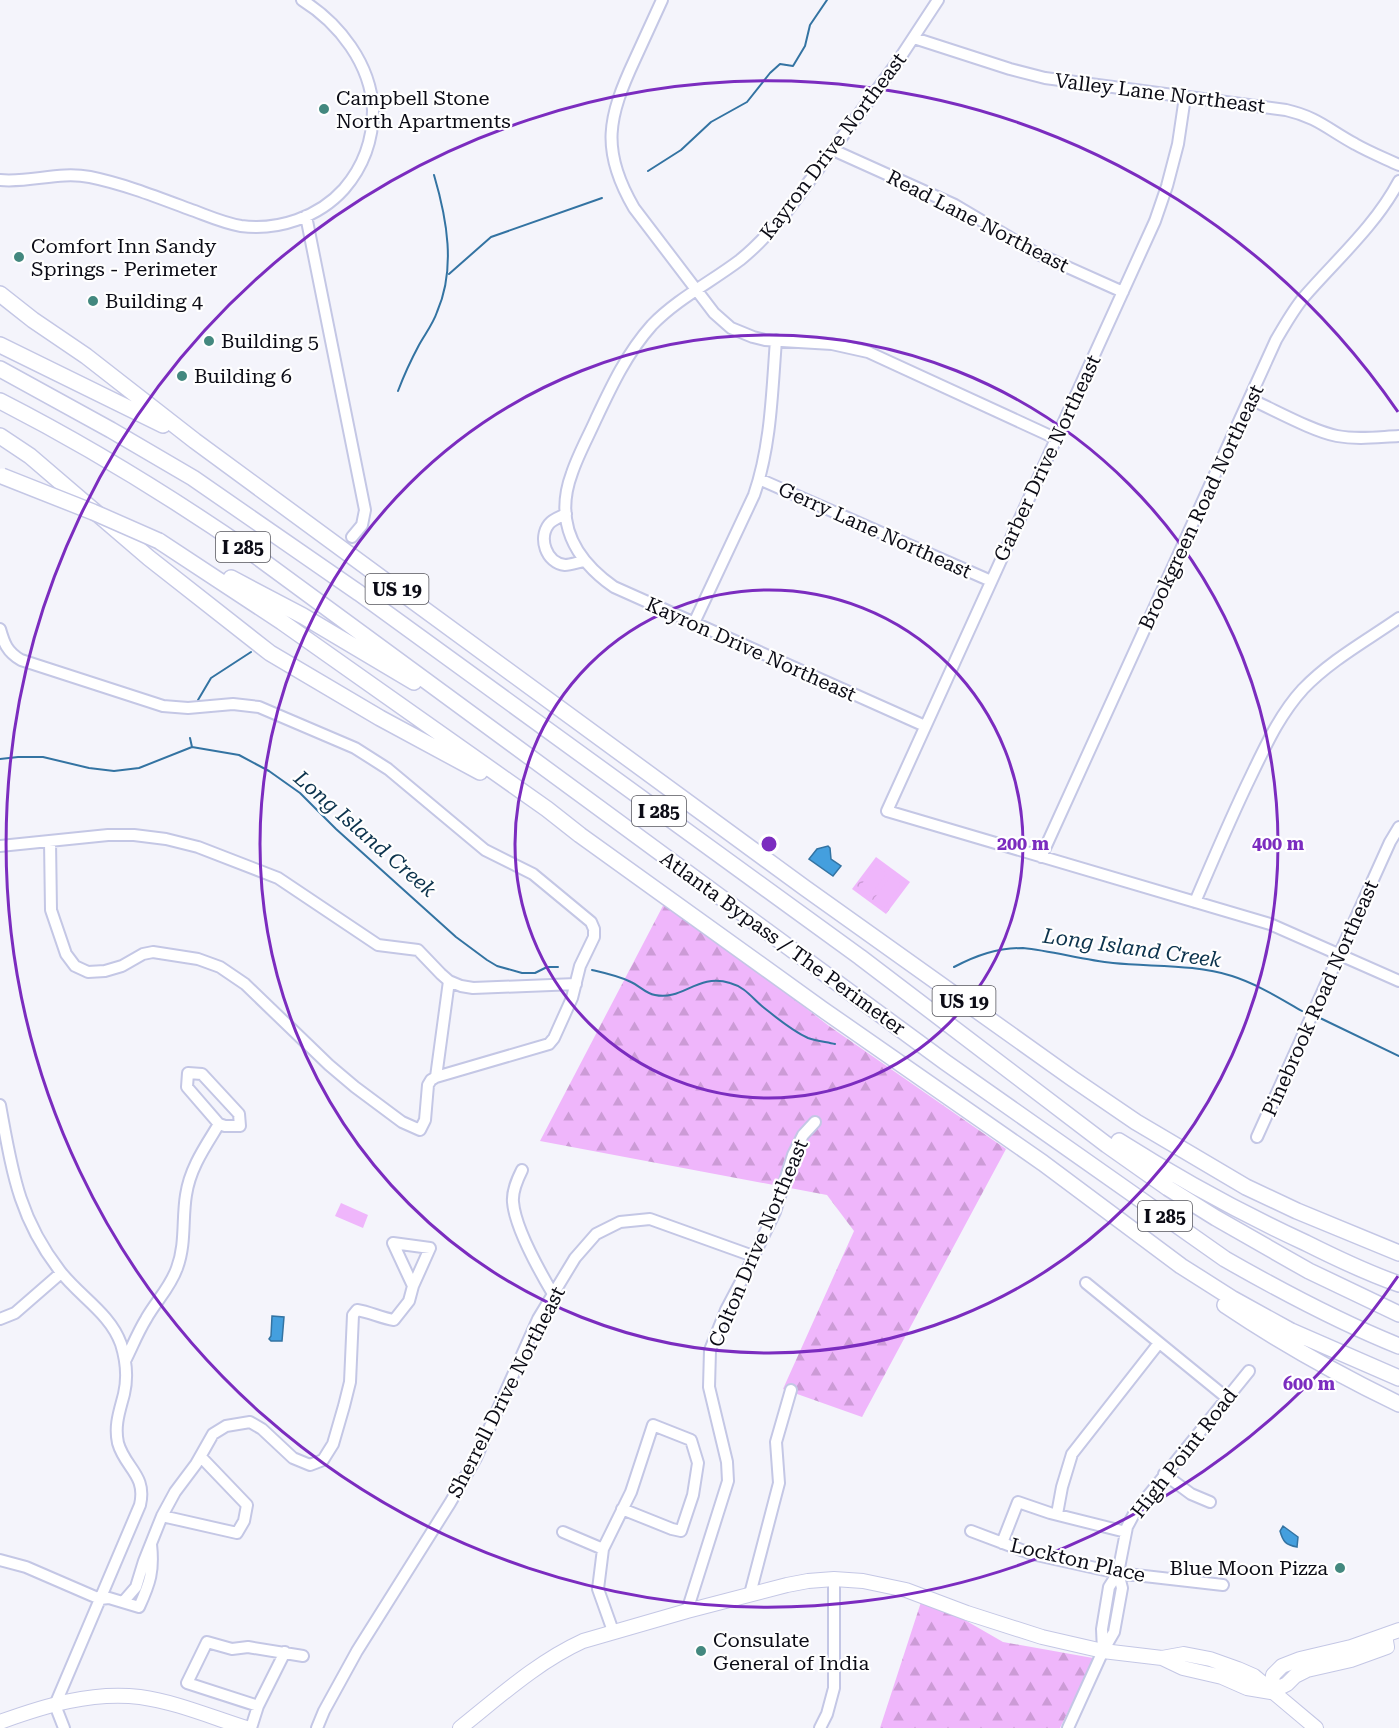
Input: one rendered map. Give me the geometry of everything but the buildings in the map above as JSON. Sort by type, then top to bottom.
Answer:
[{"type":"highway","name":"US 19","points":[[0,294],[86,356],[195,441],[796,881],[1072,1079],[1136,1122],[1246,1187],[1297,1211],[1399,1253]]},
{"type":"highway","points":[[0,345],[195,441]]},
{"type":"highway","name":"Atlanta Bypass / The Perimeter","points":[[0,369],[121,435],[193,478],[359,593],[850,950],[1107,1145],[1168,1188],[1309,1271],[1399,1314]]},
{"type":"highway","name":"Atlanta Bypass / The Perimeter","points":[[0,401],[98,454],[214,527],[945,1062],[1225,1258],[1261,1280],[1324,1312],[1399,1346]]},
{"type":"highway","points":[[0,436],[30,456],[149,558],[270,653],[380,718],[547,809]]},
{"type":"highway","points":[[1,476],[159,541],[273,599],[472,714]]},
{"type":"highway","points":[[159,541],[282,622],[547,809],[822,1009],[1083,1191],[1180,1266],[1233,1299],[1319,1344],[1399,1378]]},
{"type":"highway","points":[[1037,1091],[1150,1161],[1251,1216],[1333,1256],[1399,1284]]},
{"type":"highway","points":[[1083,1191],[1146,1246],[1228,1308],[1294,1348],[1399,1404]]},
{"type":"highway","points":[[1349,1233],[1399,1247]]},
{"type":"main road","points":[[460,1728],[552,1656],[583,1641],[750,1594],[808,1581],[834,1579],[863,1581],[898,1588],[1012,1628],[1103,1651],[1162,1658],[1185,1654],[1210,1659],[1254,1676],[1316,1728]]},
{"type":"main road","points":[[1271,1692],[1274,1675],[1282,1666],[1300,1659],[1386,1641],[1399,1630]]},
{"type":"main road","points":[[0,1722],[55,1705],[99,1697],[139,1697],[167,1703],[246,1728]]},
{"type":"street","points":[[0,180],[25,181],[66,175],[91,178],[239,226],[272,226],[306,216],[331,201],[350,182],[369,144],[373,117],[370,90],[353,51],[334,24],[302,0]]},
{"type":"street","points":[[662,0],[616,101],[611,135],[612,154],[623,190],[634,208],[714,314],[731,328],[753,337],[832,344],[868,352],[1057,439]]},
{"type":"street","name":"Kayron Drive Northeast","points":[[925,726],[614,587],[597,575],[584,561],[572,539],[566,514],[566,494],[572,473],[621,367],[637,344],[653,324],[673,306],[740,260],[782,218],[914,38],[938,0]]},
{"type":"street","name":"Valley Lane Northeast","points":[[914,38],[1045,78],[1302,114],[1321,122],[1355,144],[1399,165]]},
{"type":"street","name":"Garber Drive Northeast","points":[[1041,857],[886,811],[1155,221],[1178,144],[1185,97]]},
{"type":"street","name":"Read Lane Northeast","points":[[832,150],[955,205],[1036,253],[1123,292]]},
{"type":"street","name":"Brookgreen Road Northeast","points":[[1041,857],[1276,340],[1303,298],[1375,220],[1399,181]]},
{"type":"street","points":[[306,216],[364,510],[362,525],[352,537]]},
{"type":"street","points":[[694,623],[754,495],[759,479],[770,418],[776,340]]},
{"type":"street","points":[[1250,399],[1335,436],[1358,438],[1399,436]]},
{"type":"street","name":"Gerry Lane Northeast","points":[[759,479],[991,581]]},
{"type":"street","points":[[566,514],[548,525],[543,538],[547,553],[559,563],[567,565],[584,561]]},
{"type":"street","points":[[1195,902],[1230,820],[1269,738],[1284,713],[1302,690],[1323,670],[1399,618]]},
{"type":"street","points":[[0,629],[5,646],[12,655],[21,660],[163,706],[188,708],[233,704],[259,707],[355,748],[388,769],[486,850],[533,874],[591,922],[594,937],[580,966],[576,984],[554,1038],[549,1044],[431,1080],[428,1085],[425,1120],[420,1130],[402,1122],[355,1087],[245,984],[220,967],[198,959],[153,952],[143,954],[122,966],[105,971],[88,972],[75,966],[66,954],[51,910],[50,841]]},
{"type":"street","name":"Pinebrook Road Northeast","points":[[1257,1137],[1390,842],[1399,827]]},
{"type":"street","points":[[0,846],[108,835],[166,839],[198,847],[278,878],[378,945],[417,950],[449,981],[461,986],[473,988],[576,984]]},
{"type":"street","points":[[1041,857],[1270,924],[1399,981]]},
{"type":"street","points":[[436,1077],[449,981]]},
{"type":"street","points":[[188,1073],[202,1074],[239,1114],[240,1126],[219,1124],[187,1087],[188,1073]]},
{"type":"street","points":[[0,1105],[17,1192],[34,1233],[61,1273],[112,1326],[120,1342],[125,1361],[126,1383],[117,1416],[116,1434],[123,1456],[140,1480],[142,1496],[55,1705],[64,1728]]},
{"type":"street","name":"Colton Drive Northeast","points":[[687,1611],[728,1481],[727,1462],[709,1387],[710,1350],[726,1310],[775,1212],[793,1155],[803,1135],[815,1122]]},
{"type":"street","points":[[125,1361],[146,1318],[167,1290],[177,1270],[182,1248],[189,1179],[196,1161],[219,1124]]},
{"type":"street","points":[[522,1170],[516,1183],[513,1202],[518,1222],[536,1264],[553,1294]]},
{"type":"street","name":"Sherrell Drive Northeast","points":[[318,1728],[324,1711],[357,1652],[476,1458],[538,1319],[575,1258],[596,1234],[620,1222],[650,1219],[753,1256]]},
{"type":"street","points":[[0,1319],[15,1313],[61,1273]]},
{"type":"street","points":[[1086,1284],[1227,1398]]},
{"type":"street","points":[[0,1560],[26,1567],[100,1599],[109,1598],[123,1602],[136,1587],[162,1516],[175,1492],[201,1457],[213,1434],[226,1426],[250,1422],[262,1429],[293,1458],[310,1465],[323,1460],[333,1444],[350,1382],[353,1315],[357,1310],[366,1311],[380,1318],[394,1320],[409,1301],[413,1286]]},
{"type":"street","points":[[1057,1514],[1072,1454],[1159,1343]]},
{"type":"street","name":"High Point Road","points":[[1068,1728],[1114,1632],[1122,1588],[1118,1573],[1126,1532],[1135,1512],[1249,1371]]},
{"type":"street","points":[[750,1594],[779,1483],[776,1442],[791,1390]]},
{"type":"street","points":[[613,1631],[598,1589],[603,1549],[622,1509],[631,1492],[653,1425],[691,1440],[698,1464],[693,1495],[681,1531],[622,1509]]},
{"type":"street","points":[[162,1516],[237,1533],[244,1521],[247,1505],[201,1457]]},
{"type":"street","points":[[1164,1474],[1191,1494],[1210,1502]]},
{"type":"street","points":[[1002,1543],[1018,1502],[1126,1532]]},
{"type":"street","name":"Lockton Place","points":[[971,1531],[1032,1554],[1118,1573],[1222,1585]]},
{"type":"street","points":[[564,1532],[603,1549]]},
{"type":"street","points":[[820,1728],[827,1714],[834,1688],[834,1579]]},
{"type":"street","points":[[258,1706],[187,1683],[207,1642],[232,1649],[248,1647],[303,1656]]},
{"type":"street","points":[[251,1728],[258,1706],[285,1652]]},
{"type":"green space","points":[[876,857],[910,882],[886,914],[852,889]]},
{"type":"green space","points":[[876,865],[887,873],[869,897],[858,889]]},
{"type":"green space","points":[[891,876],[902,884],[884,908],[873,900]]},
{"type":"green space","points":[[666,900],[829,1026],[1006,1149],[862,1417],[783,1389],[854,1231],[827,1195],[540,1141]]},
{"type":"green space","points":[[341,1203],[368,1215],[363,1228],[335,1216]]},
{"type":"green space","points":[[923,1596],[1003,1642],[1093,1658],[1060,1728],[880,1728]]},
{"type":"water","points":[[828,846],[831,859],[841,866],[833,876],[809,859],[817,849]]},
{"type":"water","points":[[272,1316],[284,1317],[282,1341],[269,1339]]},
{"type":"water","points":[[1283,1526],[1298,1537],[1297,1547],[1284,1540],[1280,1531]]},
{"type":"waterway","points":[[648,171],[681,150],[711,122],[747,102],[780,64],[793,66],[805,46],[810,25],[827,0]]},
{"type":"waterway","points":[[398,391],[413,356],[435,316],[443,296],[446,279],[448,261],[446,226],[434,175]]},
{"type":"waterway","points":[[449,274],[491,237],[602,198]]},
{"type":"waterway","points":[[198,700],[211,678],[251,652]]},
{"type":"waterway","points":[[190,738],[192,747]]},
{"type":"waterway","name":"Long Island Creek","points":[[0,759],[43,757],[89,768],[114,771],[139,768],[192,747],[239,755],[269,771],[300,793],[336,829],[456,937],[487,960],[497,966],[522,973],[535,973],[547,967],[558,967]]},
{"type":"waterway","name":"Long Island Creek","points":[[954,967],[987,953],[1023,948],[1113,963],[1203,969],[1250,983],[1302,1011]]},
{"type":"waterway","name":"Long Island Creek","points":[[592,970],[626,980],[648,993],[665,996],[708,981],[730,983],[744,990],[796,1032],[808,1038],[835,1044]]},
{"type":"waterway","name":"Long Island Creek","points":[[1320,1018],[1399,1056]]},
{"type":"place","name":"Campbell Stone North Apartments","points":[[324,109]]},
{"type":"place","name":"Comfort Inn Sandy Springs - Perimeter","points":[[19,257]]},
{"type":"place","name":"Building 4","points":[[93,301]]},
{"type":"place","name":"Building 5","points":[[209,341]]},
{"type":"place","name":"Building 6","points":[[182,376]]},
{"type":"place","name":"Blue Moon Pizza","points":[[1340,1568]]},
{"type":"place","name":"Consulate General of India","points":[[701,1651]]}]
